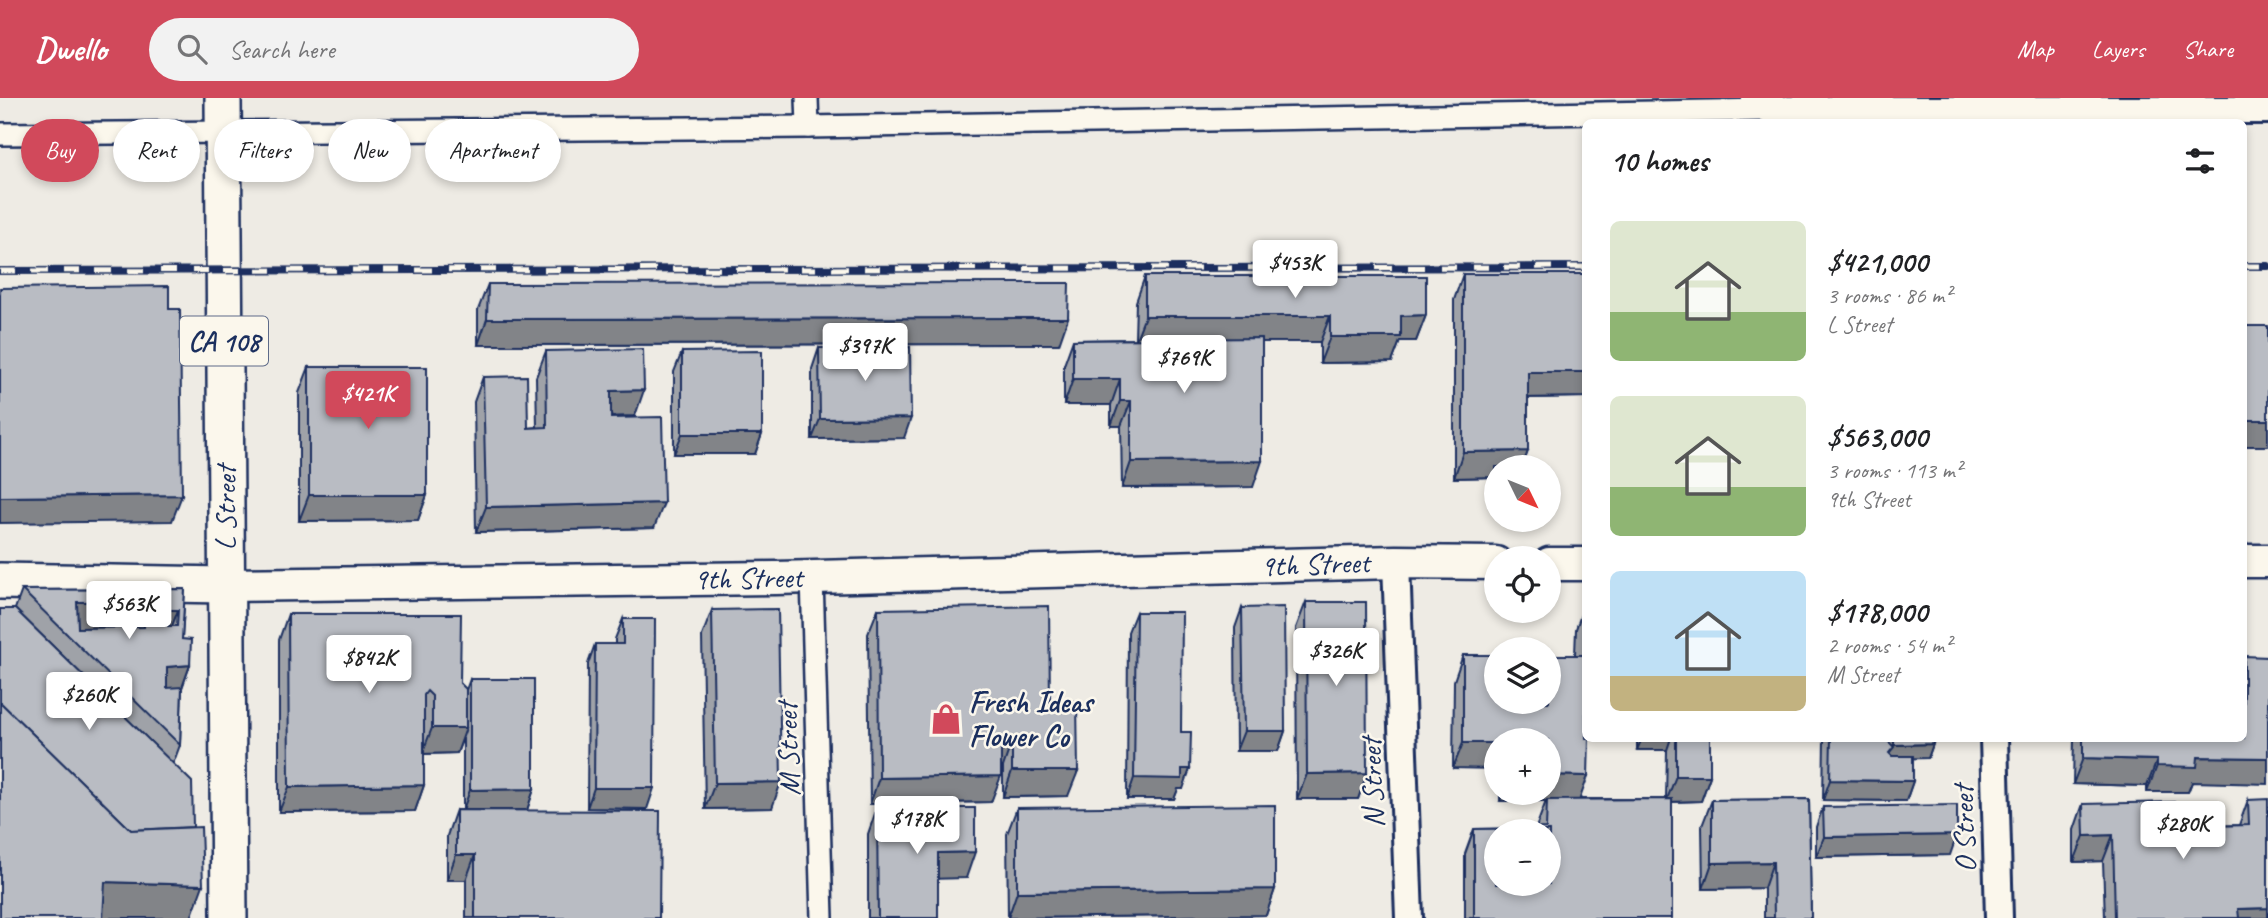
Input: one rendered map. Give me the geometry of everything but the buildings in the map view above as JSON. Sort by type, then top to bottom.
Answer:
[{"type":"main road","name":"L Street","points":[[223,115],[229,918]]},
{"type":"main road","points":[[2247,561],[2268,561]]},
{"type":"main road","name":"9th Street","points":[[0,581],[225,585],[812,577],[1396,562],[1484,563]]},
{"type":"main road","points":[[1561,564],[1582,564]]},
{"type":"street","points":[[807,98],[808,127]]},
{"type":"street","points":[[0,134],[223,115],[808,127],[1761,104],[2268,110]]},
{"type":"street","name":"N Street","points":[[1396,562],[1409,918]]},
{"type":"street","name":"M Street","points":[[812,577],[822,918]]},
{"type":"street","name":"O Street","points":[[1994,742],[1999,918]]},
{"type":"railway","points":[[2247,266],[2268,266]]},
{"type":"railway","points":[[0,271],[1582,267]]},
{"type":"place","name":"Fresh Ideas Flower Co","points":[[946,719]]}]
